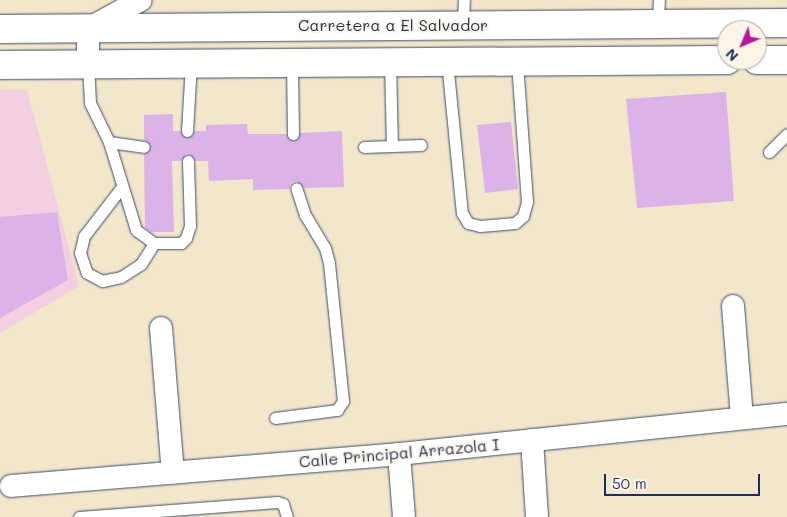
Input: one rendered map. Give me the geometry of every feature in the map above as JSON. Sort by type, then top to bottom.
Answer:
[{"type":"highway","name":"Carretera a El Salvador","points":[[0,29],[350,25],[463,12],[658,12],[787,23]]},
{"type":"highway","points":[[132,63],[126,46],[130,40],[136,38],[329,36],[342,33],[350,25]]},
{"type":"highway","points":[[0,57],[27,57],[37,52],[42,45],[41,29]]},
{"type":"highway","points":[[0,65],[717,60]]},
{"type":"street","points":[[88,64],[88,29],[141,0]]},
{"type":"street","points":[[733,306],[742,418]]},
{"type":"street","points":[[161,328],[173,473]]},
{"type":"street","name":"Calle Principal Arrazola I","points":[[11,486],[399,454],[787,414]]},
{"type":"street","points":[[532,440],[538,517]]},
{"type":"street","points":[[399,454],[404,517]]},
{"type":"lane","points":[[447,61],[462,213],[468,223],[480,226],[515,223],[523,216],[527,202],[517,60]]},
{"type":"lane","points":[[390,61],[392,146]]},
{"type":"lane","points":[[292,62],[292,134]]},
{"type":"lane","points":[[88,64],[90,103],[109,142],[136,230],[154,243],[180,243],[186,238],[190,226],[188,161]]},
{"type":"lane","points":[[187,131],[191,64]]},
{"type":"lane","points":[[769,152],[787,134]]},
{"type":"lane","points":[[109,142],[144,147]]},
{"type":"lane","points":[[364,147],[421,145]]},
{"type":"lane","points":[[122,188],[84,236],[80,253],[87,273],[102,281],[121,277],[142,264],[154,243]]},
{"type":"lane","points":[[275,418],[337,410],[342,407],[344,402],[329,263],[324,248],[305,215],[296,188]]},
{"type":"lane","points":[[79,517],[277,502],[283,504],[287,517]]},
{"type":"shaded area","points":[[0,90],[27,90],[79,286],[0,333]]},
{"type":"building","points":[[726,92],[734,201],[637,208],[626,99]]},
{"type":"building","points":[[173,114],[173,131],[180,131],[186,138],[195,131],[206,131],[206,125],[247,124],[248,134],[286,134],[293,141],[300,133],[342,131],[344,187],[304,188],[297,181],[291,183],[289,189],[253,190],[253,179],[209,181],[208,161],[196,161],[187,154],[181,161],[172,161],[174,232],[151,232],[145,228],[144,154],[151,148],[144,139],[144,115]]},
{"type":"building","points":[[511,122],[518,189],[485,193],[477,125]]},
{"type":"building","points":[[57,212],[68,280],[0,318],[0,217]]}]
